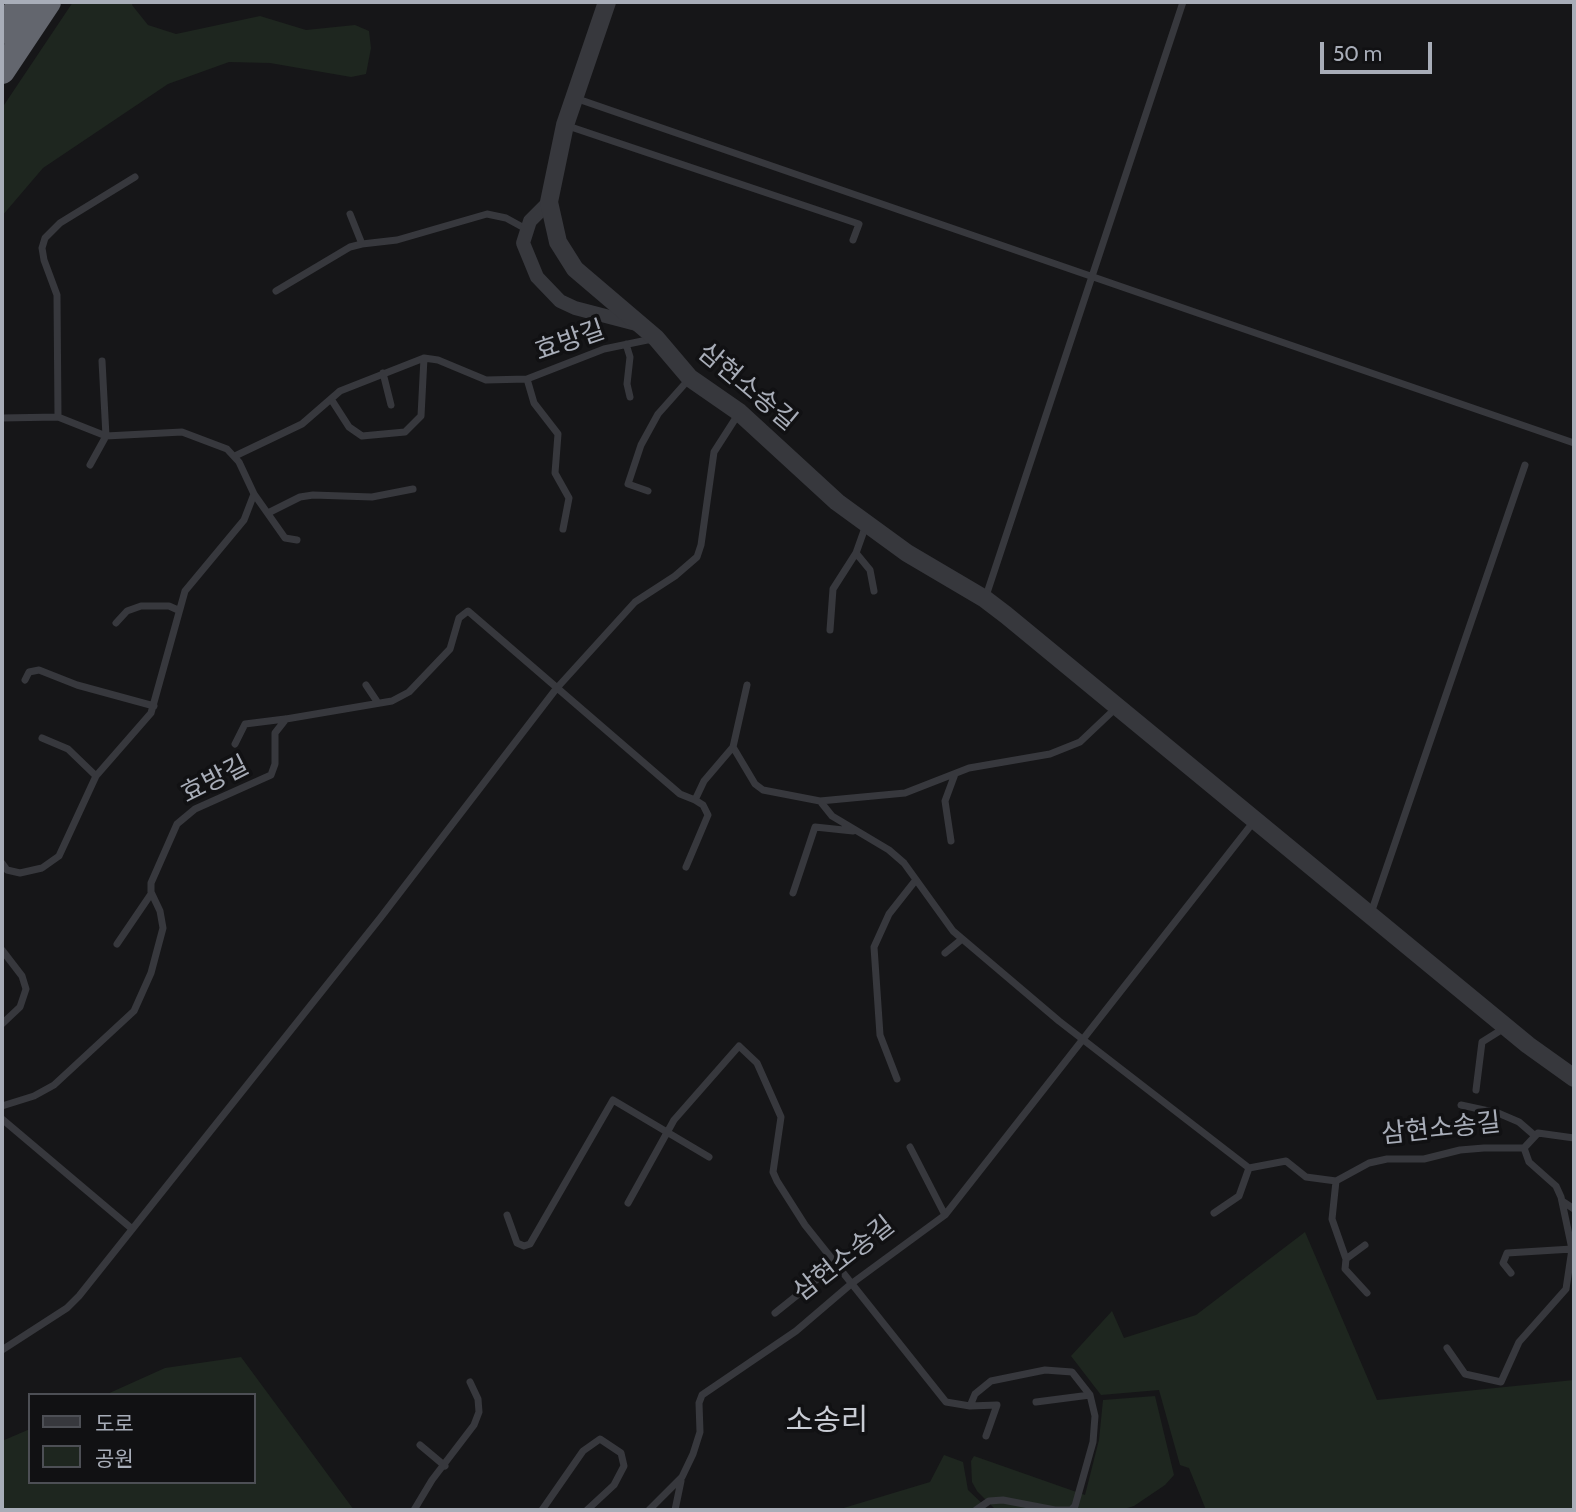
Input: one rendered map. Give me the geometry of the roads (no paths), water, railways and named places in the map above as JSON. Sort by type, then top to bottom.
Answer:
[{"type":"highway","points":[[2,31],[22,2]]},
{"type":"highway","points":[[2,71],[48,2]]},
{"type":"street","name":"삼현소송길","points":[[607,2],[565,125],[549,202],[558,242],[575,269],[656,338],[690,378],[739,412],[866,524],[907,553],[985,599],[1507,1027],[1574,1078]]},
{"type":"street","points":[[549,202],[536,213],[526,229],[523,243],[537,277],[560,301],[601,317],[640,325]]},
{"type":"lane","points":[[985,599],[1183,2]]},
{"type":"lane","points":[[575,97],[1574,443]]},
{"type":"lane","points":[[565,125],[859,224],[853,240]]},
{"type":"lane","points":[[58,417],[55,389],[57,295],[41,248],[45,238],[60,223],[135,177]]},
{"type":"lane","points":[[350,214],[362,244]]},
{"type":"lane","points":[[276,291],[350,247],[362,244],[397,240],[487,214],[506,218],[526,229]]},
{"type":"lane","name":"효방길","points":[[424,358],[438,360],[486,380],[527,379],[604,349],[656,338]]},
{"type":"lane","points":[[625,344],[629,357],[627,384],[630,397]]},
{"type":"lane","points":[[235,456],[302,424],[331,398],[340,391],[424,358],[421,416],[405,432],[362,436],[349,427],[331,398]]},
{"type":"lane","points":[[90,465],[106,436],[102,361]]},
{"type":"lane","points":[[383,373],[391,405]]},
{"type":"lane","points":[[648,491],[628,484],[641,445],[658,414],[690,378]]},
{"type":"lane","points":[[527,379],[534,403],[558,434],[555,473],[569,499],[563,529]]},
{"type":"lane","points":[[2,1350],[67,1308],[381,917],[556,689],[635,602],[682,571],[697,557],[714,452],[739,412]]},
{"type":"lane","points":[[2,418],[58,417],[106,436],[182,432],[227,449],[235,456],[254,494],[285,538],[297,540]]},
{"type":"lane","points":[[1371,914],[1525,465]]},
{"type":"lane","points":[[268,513],[300,497],[313,495],[372,498],[414,489]]},
{"type":"lane","points":[[2,863],[4,872],[30,872],[59,856],[96,776],[141,729],[154,706],[178,610],[190,582],[244,520],[254,494]]},
{"type":"lane","points":[[830,630],[833,589],[856,553],[866,524]]},
{"type":"lane","points":[[856,553],[870,570],[874,591]]},
{"type":"lane","points":[[116,623],[127,611],[141,606],[169,606],[178,610]]},
{"type":"lane","points":[[235,744],[246,724],[392,701],[410,692],[450,649],[459,618],[468,611],[668,785],[703,805],[708,815],[687,866]]},
{"type":"lane","points":[[24,680],[29,672],[39,670],[77,685],[154,706]]},
{"type":"lane","points":[[366,685],[378,703]]},
{"type":"lane","points":[[695,800],[712,770],[733,747],[747,685]]},
{"type":"lane","points":[[733,747],[755,784],[763,790],[820,801],[905,793],[955,773],[1065,749],[1090,734],[1117,706]]},
{"type":"lane","name":"효방길","points":[[151,894],[152,883],[177,824],[195,809],[271,775],[275,764],[275,733],[286,719]]},
{"type":"lane","points":[[42,738],[68,749],[96,776]]},
{"type":"lane","points":[[951,841],[945,801],[955,773]]},
{"type":"lane","points":[[820,801],[832,816],[889,850],[962,939],[1083,1039],[1250,1168],[1286,1161],[1306,1177],[1336,1181],[1332,1219],[1346,1259],[1345,1269],[1367,1293]]},
{"type":"lane","name":"삼현소송길","points":[[649,1510],[682,1477],[698,1444],[699,1403],[702,1395],[796,1331],[851,1284],[945,1215],[1255,820]]},
{"type":"lane","points":[[793,894],[815,827],[856,831]]},
{"type":"lane","points":[[897,1079],[880,1035],[874,947],[889,914],[915,881]]},
{"type":"lane","points":[[2,1105],[34,1096],[54,1085],[134,1011],[150,973],[163,928],[160,911],[151,894],[117,944]]},
{"type":"lane","points":[[945,953],[962,939]]},
{"type":"lane","points":[[2,950],[22,975],[26,989],[20,1007],[2,1024]]},
{"type":"lane","points":[[1476,1090],[1482,1042],[1507,1027]]},
{"type":"lane","points":[[628,1203],[668,1130],[739,1046],[757,1063],[781,1117],[773,1172],[777,1181],[836,1264],[930,1386],[946,1402],[970,1406],[997,1405],[986,1436]]},
{"type":"lane","points":[[507,1215],[517,1243],[524,1246],[530,1244],[612,1100],[668,1130],[709,1157]]},
{"type":"lane","points":[[1461,1105],[1498,1113],[1519,1122],[1534,1135]]},
{"type":"lane","points":[[2,1119],[131,1227]]},
{"type":"lane","name":"삼현소송길","points":[[1524,1147],[1538,1133],[1574,1138]]},
{"type":"lane","points":[[910,1147],[945,1215]]},
{"type":"lane","name":"삼현소송길","points":[[1336,1181],[1369,1163],[1387,1159],[1424,1159],[1484,1147],[1524,1147]]},
{"type":"lane","name":"삼현소송길","points":[[1447,1348],[1465,1374],[1501,1382],[1519,1342],[1566,1289],[1573,1251],[1562,1201],[1556,1186],[1529,1162],[1524,1147]]},
{"type":"lane","points":[[1214,1213],[1239,1196],[1250,1168]]},
{"type":"lane","name":"삼현소송길","points":[[1562,1201],[1574,1209]]},
{"type":"lane","points":[[1346,1259],[1365,1245]]},
{"type":"lane","points":[[1511,1273],[1503,1263],[1507,1253],[1573,1251]]},
{"type":"lane","points":[[775,1313],[836,1264]]},
{"type":"lane","points":[[970,1406],[975,1394],[991,1381],[1045,1370],[1072,1372],[1090,1395],[1095,1416],[1093,1442],[1075,1506],[1071,1510],[1055,1510],[1003,1500],[989,1501],[976,1510]]},
{"type":"lane","points":[[414,1510],[432,1480],[474,1425],[479,1412],[478,1399],[470,1382]]},
{"type":"lane","points":[[1036,1402],[1090,1395]]},
{"type":"lane","points":[[542,1510],[583,1451],[600,1439],[621,1453],[624,1466],[614,1485],[587,1510]]},
{"type":"lane","points":[[420,1445],[445,1466]]},
{"type":"lane","points":[[675,1510],[682,1477]]},
{"type":"district","name":"소송리","points":[[827,1421]]}]
